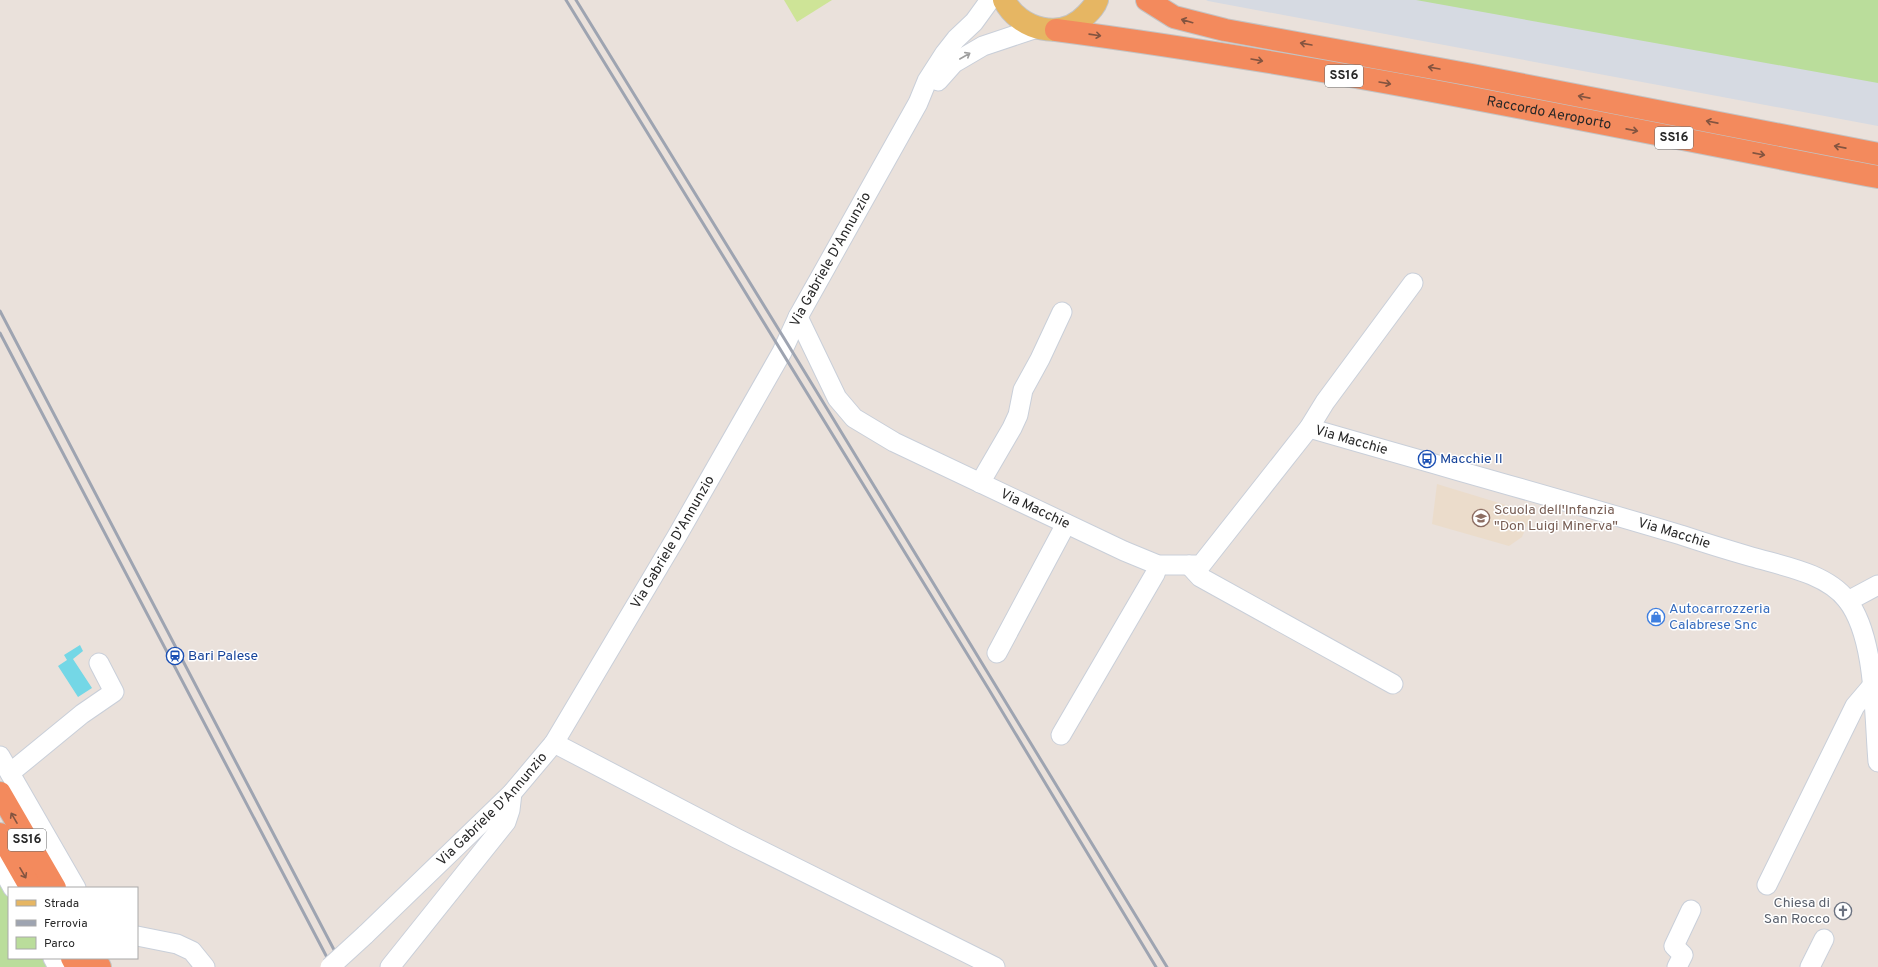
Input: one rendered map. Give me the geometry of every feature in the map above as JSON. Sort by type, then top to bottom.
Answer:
[{"type":"highway","name":"Raccordo Aeroporto","points":[[1147,0],[1174,17],[1225,30],[1472,75],[1878,154]]},
{"type":"highway","name":"Raccordo Aeroporto","points":[[1047,29],[1219,53],[1470,98],[1878,177]]},
{"type":"highway","name":"SS16","points":[[0,793],[54,887]]},
{"type":"highway","name":"SS16","points":[[0,834],[30,887]]},
{"type":"main road","points":[[1004,0],[1008,8],[1021,21],[1047,29],[1070,26],[1082,20],[1095,5],[1097,0]]},
{"type":"street","points":[[918,102],[927,82],[945,53],[956,39],[974,22],[990,0]]},
{"type":"street","points":[[918,102],[954,63],[983,46],[1047,29]]},
{"type":"street","name":"Via Gabriele D'Annunzio","points":[[330,967],[512,793],[554,743],[681,529],[782,352],[798,317],[918,102]]},
{"type":"street","points":[[1309,428],[1325,402],[1413,283]]},
{"type":"street","points":[[980,483],[1012,428],[1018,414],[1023,390],[1040,359],[1062,312]]},
{"type":"street","name":"Via Macchie","points":[[798,317],[837,398],[854,418],[894,442],[1124,551],[1158,564],[1201,566],[1309,428],[1549,496],[1783,566],[1830,585],[1848,601],[1855,612],[1866,638],[1872,686],[1878,762]]},
{"type":"street","points":[[997,653],[1066,524]]},
{"type":"street","points":[[1061,735],[1155,574],[1158,564]]},
{"type":"street","points":[[1189,565],[1200,577],[1393,684]]},
{"type":"street","points":[[1848,601],[1878,585]]},
{"type":"street","points":[[10,773],[82,714],[114,692],[99,663]]},
{"type":"street","points":[[1767,885],[1855,706],[1872,686]]},
{"type":"street","points":[[554,743],[736,838],[995,967]]},
{"type":"street","points":[[0,756],[75,887]]},
{"type":"street","points":[[390,967],[506,822],[510,810],[512,793]]},
{"type":"street","points":[[0,865],[12,887]]},
{"type":"street","points":[[1678,967],[1683,955],[1674,946],[1691,910]]},
{"type":"street","points":[[138,936],[177,944],[192,951],[205,967]]},
{"type":"street","points":[[1810,967],[1824,939]]},
{"type":"shaded area","points":[[1206,0],[1878,0],[1878,126],[1208,1]]},
{"type":"shaded area","name":"Scuola dell'Infanzia \"Don Luigi Minerva\"","points":[[1437,484],[1532,513],[1522,537],[1509,546],[1432,524]]},
{"type":"green space","points":[[784,0],[832,0],[797,22]]},
{"type":"green space","points":[[1416,0],[1878,0],[1878,83]]},
{"type":"green space","points":[[0,883],[8,896],[8,959],[44,959],[49,967],[0,967]]},
{"type":"water","points":[[80,645],[83,651],[73,659],[92,688],[78,697],[58,666],[67,660],[64,655]]},
{"type":"railway","points":[[566,0],[988,688],[1156,967]]},
{"type":"railway","points":[[576,0],[1167,967]]},
{"type":"railway","points":[[0,311],[343,967]]},
{"type":"railway","points":[[0,333],[332,967]]},
{"type":"place","name":"Macchie II","points":[[1427,459]]},
{"type":"place","name":"Scuola dell'Infanzia \"Don Luigi Minerva\"","points":[[1481,518]]},
{"type":"place","name":"Autocarrozzeria Calabrese Snc","points":[[1656,617]]},
{"type":"place","name":"Bari Palese","points":[[175,656]]},
{"type":"place","name":"Chiesa di San Rocco","points":[[1843,911]]}]
